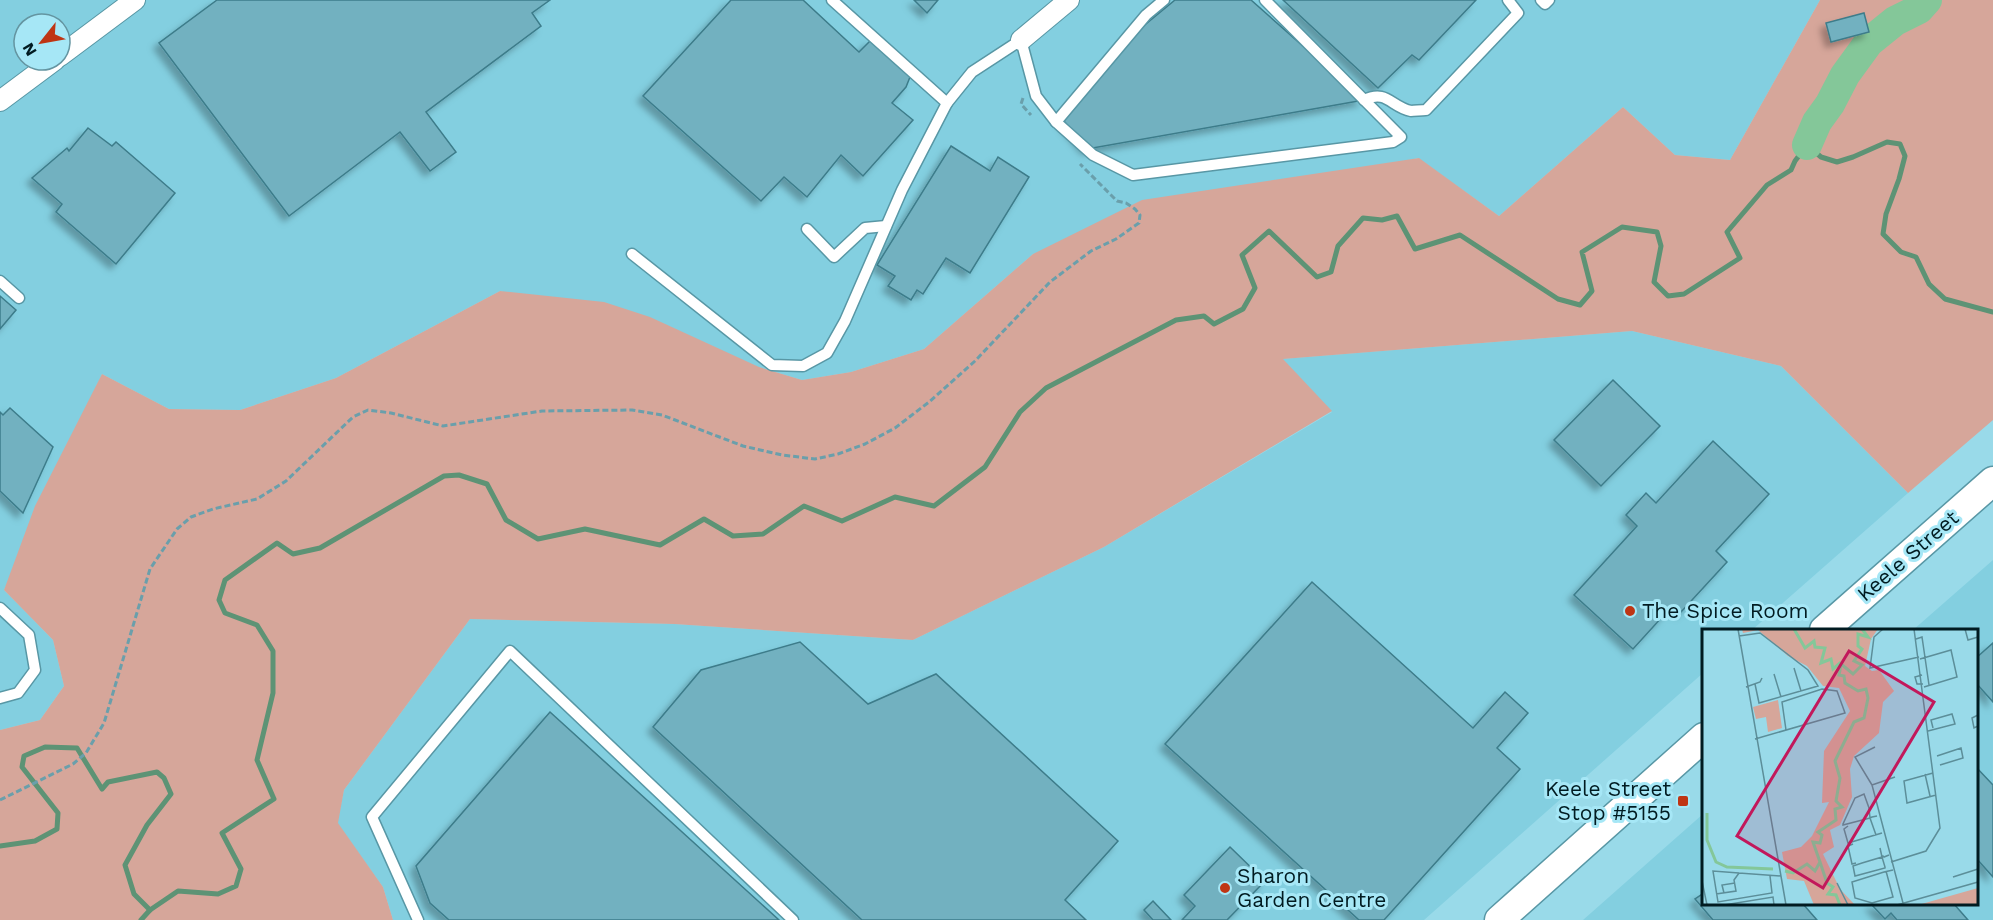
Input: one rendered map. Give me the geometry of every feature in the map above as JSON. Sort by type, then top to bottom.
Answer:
[{"type":"main road","name":"Keele Street","points":[[1825,629],[1993,481]]},
{"type":"main road","points":[[1499,920],[1702,739]]},
{"type":"street","points":[[72,47],[135,0]]},
{"type":"street","points":[[1021,40],[1069,0]]},
{"type":"street","points":[[0,101],[39,72]]},
{"type":"lane","points":[[832,0],[946,103]]},
{"type":"lane","points":[[1056,123],[1146,15],[1164,0]]},
{"type":"lane","points":[[632,254],[772,365],[803,366],[827,354],[845,321],[902,190],[946,103],[972,72],[1021,40],[1036,96],[1056,123],[1093,155],[1133,175],[1393,142],[1401,137],[1265,0]]},
{"type":"lane","points":[[1364,100],[1374,95],[1386,98],[1410,111],[1426,110],[1518,14],[1508,0]]},
{"type":"lane","points":[[1541,0],[1545,4],[1549,0]]},
{"type":"lane","points":[[807,229],[834,257],[865,228],[886,226]]},
{"type":"lane","points":[[0,281],[19,298]]},
{"type":"lane","points":[[0,608],[29,635],[35,670],[18,693],[0,698]]},
{"type":"lane","points":[[418,920],[372,817],[510,651],[793,920]]},
{"type":"path","points":[[0,800],[73,764],[86,753],[104,723],[150,569],[177,529],[191,517],[257,498],[286,481],[352,417],[368,410],[391,413],[443,426],[542,411],[632,410],[662,415],[743,446],[782,455],[815,459],[838,454],[865,444],[896,428],[929,402],[975,361],[1050,282],[1091,251],[1134,228],[1139,223],[1140,215],[1135,209]]},
{"type":"shaded area","points":[[0,0],[1820,0],[1730,160],[1675,155],[1623,107],[1499,216],[1418,158],[1033,254],[924,349],[851,372],[802,380],[500,291],[336,378],[240,410],[169,409],[102,374],[4,590],[53,640],[64,686],[40,720],[0,730]]},
{"type":"shaded area","points":[[1820,0],[1993,0],[1993,420],[1908,493],[1781,366],[1632,331],[1283,359],[1332,411],[1104,547],[913,640],[674,624],[470,619],[344,790],[338,823],[383,887],[393,920],[0,920],[0,730],[40,720],[64,686],[53,640],[4,590],[35,506],[102,374],[169,409],[240,410],[336,378],[500,291],[604,302],[650,317],[759,367],[802,380],[851,372],[924,349],[1033,254],[1142,200],[1419,158],[1499,216],[1623,107],[1675,155],[1730,160]]},
{"type":"shaded area","points":[[1632,331],[1781,366],[1908,493],[1753,629],[1702,629],[1702,674],[1424,920],[393,920],[383,887],[337,823],[344,790],[470,619],[674,624],[913,640],[1104,547],[1332,412],[1282,359]]},
{"type":"shaded area","points":[[1993,560],[1993,920],[1583,920],[1702,815],[1702,905],[1978,905],[1978,629],[1914,629]]},
{"type":"building","points":[[217,0],[550,0],[532,13],[541,26],[426,112],[456,152],[430,171],[400,132],[289,216],[159,43]]},
{"type":"building","points":[[731,0],[803,0],[859,52],[871,40],[910,77],[906,87],[892,103],[913,120],[863,176],[841,155],[807,197],[784,177],[761,201],[643,96]]},
{"type":"building","points":[[914,0],[938,0],[927,13]]},
{"type":"building","points":[[1175,0],[1251,0],[1364,100],[1087,149],[1063,120],[1135,33]]},
{"type":"building","points":[[1283,0],[1476,0],[1419,60],[1412,55],[1378,88]]},
{"type":"building","points":[[1864,13],[1869,32],[1831,42],[1826,23]]},
{"type":"building","points":[[88,128],[112,146],[116,142],[175,193],[116,264],[56,212],[62,204],[32,178],[67,148],[69,151]]},
{"type":"building","points":[[951,146],[990,171],[998,157],[1029,177],[970,273],[946,258],[923,294],[917,290],[911,300],[888,286],[895,276],[877,265]]},
{"type":"building","points":[[0,296],[16,310],[0,329]]},
{"type":"building","points":[[1613,380],[1660,426],[1601,486],[1554,440]]},
{"type":"building","points":[[10,408],[53,447],[23,513],[0,491],[0,412],[3,415]]},
{"type":"building","points":[[1713,441],[1769,494],[1716,551],[1727,562],[1681,612],[1673,605],[1633,649],[1574,595],[1637,526],[1626,515],[1646,493],[1656,503]]},
{"type":"building","points":[[1312,582],[1473,728],[1505,692],[1528,713],[1497,748],[1520,769],[1384,920],[1359,920],[1165,744]]},
{"type":"building","points":[[800,642],[868,704],[936,674],[1118,841],[1065,900],[1086,920],[862,920],[653,727],[701,670]]},
{"type":"building","points":[[1993,643],[1993,702],[1978,685],[1978,656]]},
{"type":"building","points":[[550,712],[779,920],[449,920],[430,903],[416,866]]},
{"type":"building","points":[[1978,769],[1993,785],[1993,877],[1978,860]]},
{"type":"building","name":"Sharon Garden Centre","points":[[1230,847],[1265,881],[1227,920],[1182,920],[1195,906],[1184,895]]},
{"type":"building","points":[[1702,894],[1702,905],[1804,905],[1817,920],[1713,920],[1695,899]]},
{"type":"building","points":[[1153,901],[1171,920],[1153,920],[1144,910]]},
{"type":"building","points":[[1872,905],[1955,905],[1968,920],[1897,920],[1891,913],[1885,919]]},
{"type":"waterway","points":[[1807,145],[1817,122],[1830,104],[1845,75],[1869,42],[1895,21],[1919,9],[1927,0]]},
{"type":"waterway","points":[[141,920],[150,910],[178,891],[218,894],[236,886],[241,869],[222,833],[274,799],[257,760],[273,693],[273,651],[257,625],[225,613],[219,600],[225,580],[277,543],[293,554],[320,548],[444,476],[459,475],[487,484],[506,520],[538,539],[585,529],[660,545],[704,519],[733,536],[763,534],[804,506],[842,521],[895,497],[934,506],[985,467],[1020,412],[1046,388],[1176,320],[1204,316],[1214,324],[1243,309],[1255,288],[1242,255],[1269,231],[1317,277],[1331,272],[1338,246],[1363,218],[1382,220],[1397,216],[1415,249],[1460,235],[1558,299],[1580,305],[1592,291],[1582,252],[1622,227],[1657,232],[1661,246],[1654,282],[1668,296],[1684,294],[1740,258],[1727,232],[1767,185],[1791,170],[1807,145],[1821,157],[1837,162],[1887,142],[1900,144],[1905,156],[1886,214],[1883,234],[1901,252],[1916,257],[1929,284],[1945,299],[1993,312]]},
{"type":"waterway","points":[[0,846],[35,841],[57,829],[58,813],[22,767],[24,756],[45,747],[77,748],[102,789],[108,782],[157,772],[164,778],[171,794],[147,825],[125,865],[134,894],[150,910]]},
{"type":"place","name":"The Spice Room","points":[[1630,611]]},
{"type":"place","name":"Keele Street Stop #5155","points":[[1683,801]]},
{"type":"place","name":"Sharon Garden Centre","points":[[1225,888]]}]
